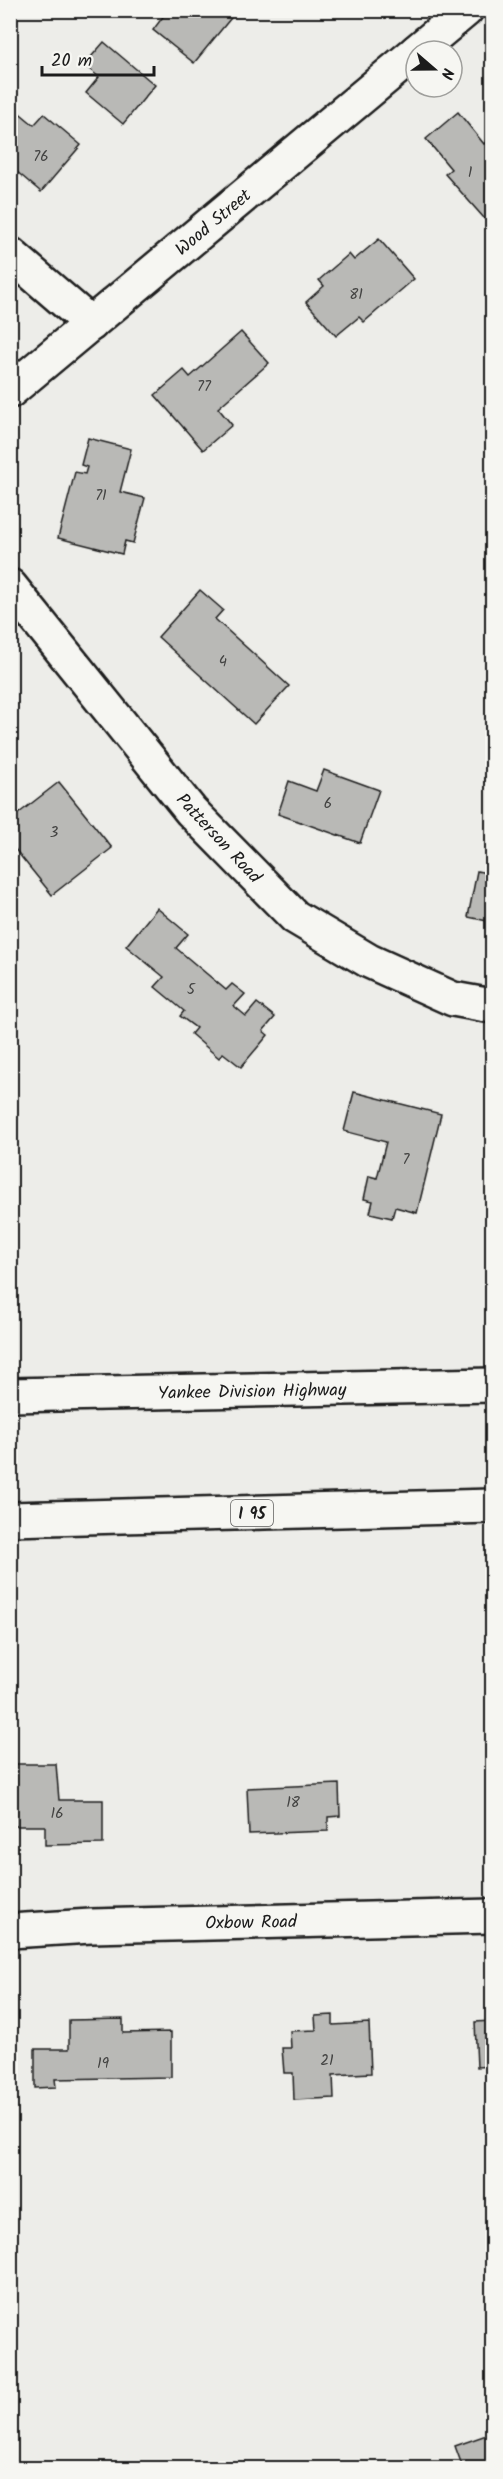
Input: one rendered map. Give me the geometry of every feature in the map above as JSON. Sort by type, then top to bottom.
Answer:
[{"type":"main road","name":"Wood Street","points":[[432,39],[466,10]]},
{"type":"main road","name":"Wood Street","points":[[10,391],[404,63]]},
{"type":"main road","points":[[10,254],[91,324]]},
{"type":"main road","name":"Patterson Road","points":[[10,586],[191,812],[295,917],[380,966],[453,999],[492,1006]]},
{"type":"main road","name":"Yankee Division Highway","points":[[10,1395],[492,1385]]},
{"type":"main road","name":"I 95","points":[[10,1519],[492,1506]]},
{"type":"main road","name":"Oxbow Road","points":[[10,1931],[91,1926],[492,1916]]},
{"type":"building","points":[[168,10],[232,10],[235,13],[194,63],[153,30]]},
{"type":"building","points":[[104,42],[155,85],[123,124],[86,93],[99,77],[84,65]]},
{"type":"building","points":[[10,105],[34,125],[44,114],[81,145],[41,192],[10,166]]},
{"type":"building","points":[[458,112],[484,144],[490,137],[492,140],[492,227],[445,174],[451,169],[426,139]]},
{"type":"building","points":[[379,239],[414,279],[364,322],[359,317],[336,336],[306,302],[324,286],[319,280],[349,254],[354,260]]},
{"type":"building","points":[[241,332],[269,363],[218,408],[232,425],[203,450],[155,395],[184,370],[190,377]]},
{"type":"building","points":[[88,438],[131,449],[120,492],[145,498],[133,543],[125,541],[122,554],[58,538],[75,472],[85,474],[87,467],[81,465]]},
{"type":"building","points":[[200,590],[223,610],[215,619],[289,686],[254,724],[158,637]]},
{"type":"building","points":[[324,770],[379,790],[360,843],[278,814],[289,781],[316,791]]},
{"type":"building","points":[[59,782],[112,848],[52,895],[10,843],[10,820]]},
{"type":"building","points":[[477,871],[492,874],[492,922],[468,917]]},
{"type":"building","points":[[157,908],[188,934],[176,948],[226,990],[232,984],[245,994],[234,1006],[246,1016],[257,1003],[275,1017],[263,1031],[268,1035],[241,1067],[223,1053],[219,1058],[191,1034],[196,1028],[180,1016],[184,1011],[155,987],[164,977],[126,946]]},
{"type":"building","points":[[354,1092],[441,1114],[417,1213],[395,1207],[392,1218],[370,1213],[373,1201],[364,1199],[369,1176],[377,1178],[386,1142],[344,1131]]},
{"type":"building","points":[[10,1764],[56,1764],[59,1800],[103,1800],[103,1844],[45,1845],[45,1826],[10,1826]]},
{"type":"building","points":[[339,1784],[340,1816],[328,1817],[328,1831],[249,1834],[247,1788]]},
{"type":"building","points":[[333,2015],[333,2025],[369,2023],[371,2073],[333,2075],[334,2098],[294,2100],[293,2073],[284,2073],[282,2048],[291,2048],[290,2031],[316,2030],[315,2016]]},
{"type":"building","points":[[123,2019],[123,2033],[171,2032],[171,2077],[55,2079],[56,2087],[35,2088],[35,2049],[69,2049],[69,2020]]},
{"type":"building","points":[[492,2021],[492,2066],[477,2067],[475,2022]]},
{"type":"building","points":[[492,2433],[492,2468],[463,2468],[455,2446]]}]
